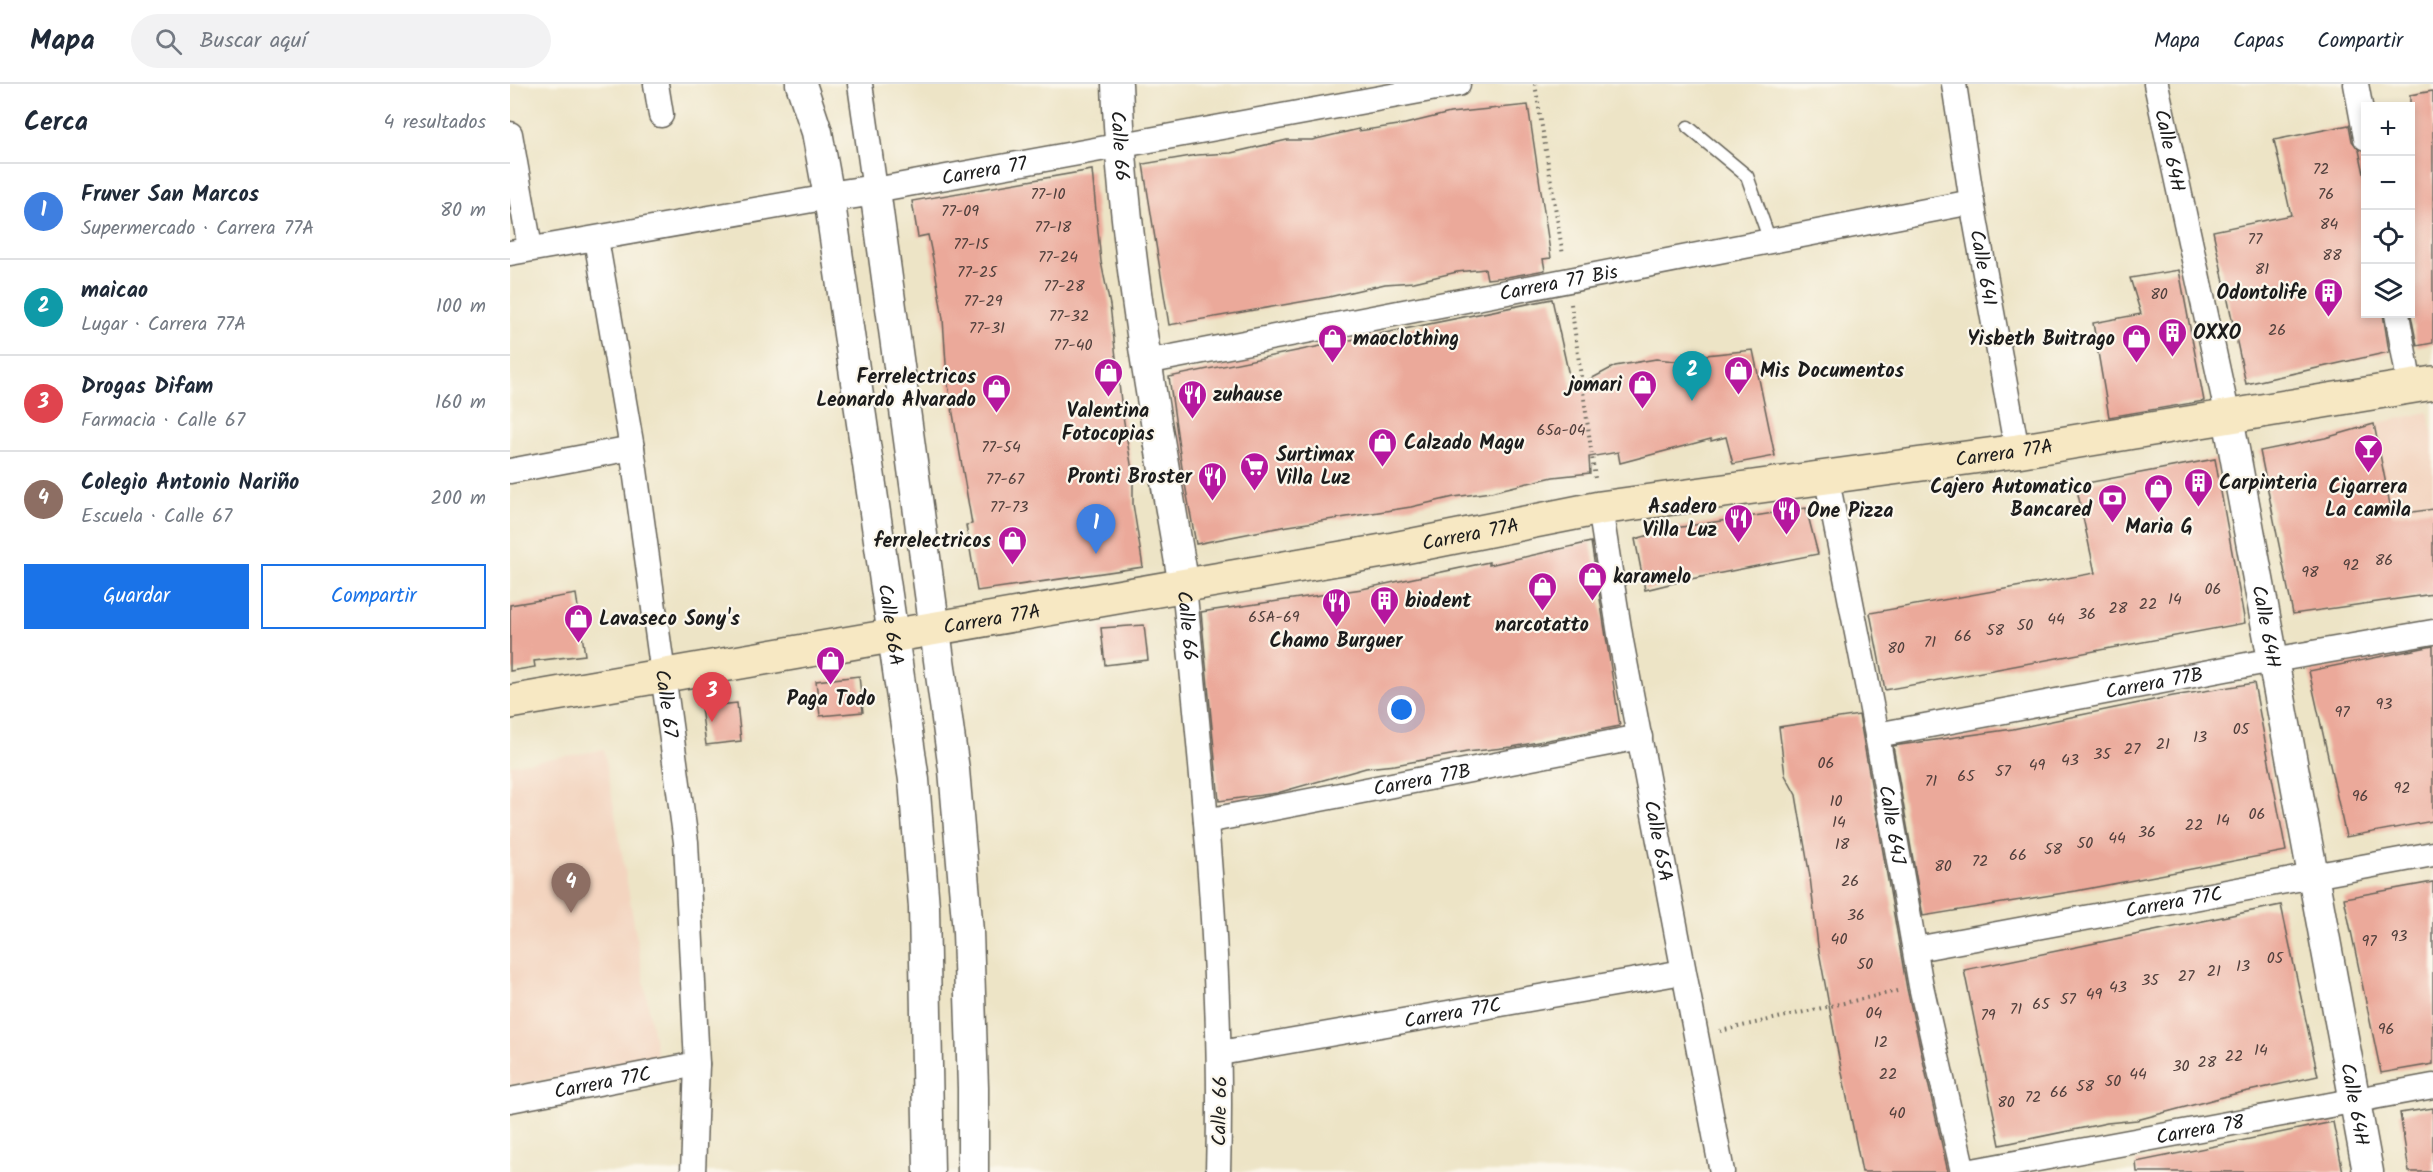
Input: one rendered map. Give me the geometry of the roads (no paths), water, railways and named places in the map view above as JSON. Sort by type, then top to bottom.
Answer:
[{"type":"main road","name":"Carrera 77A","points":[[510,702],[1394,549],[1600,508],[1826,475],[2017,451],[2422,385]]},
{"type":"street","points":[[656,84],[661,115]]},
{"type":"street","name":"Calle 66A","points":[[801,84],[817,132],[829,197],[914,780],[924,907],[929,1172]]},
{"type":"street","points":[[860,84],[954,770],[968,932],[973,1172]]},
{"type":"street","name":"Calle 66","points":[[1117,84],[1119,145],[1146,362],[1185,586],[1206,820],[1220,1053],[1218,1172]]},
{"type":"street","name":"Carrera 77","points":[[520,250],[596,239],[875,190],[1458,84]]},
{"type":"street","name":"Calle 64I","points":[[1954,84],[1972,202],[2017,451]]},
{"type":"street","name":"Calle 64H","points":[[2156,84],[2228,417],[2368,1172]]},
{"type":"street","points":[[2356,84],[2361,111]]},
{"type":"street","points":[[510,134],[520,250]]},
{"type":"street","name":"Carrera 77 Bis","points":[[1146,362],[1972,202]]},
{"type":"street","name":"Calle 67","points":[[596,239],[632,448],[686,842],[697,1064],[693,1172]]},
{"type":"street","points":[[2398,318],[2422,385]]},
{"type":"street","points":[[510,471],[632,448]]},
{"type":"street","name":"Calle 64J","points":[[1826,475],[1877,735],[1921,986],[1965,1172]]},
{"type":"street","name":"Calle 65A","points":[[1600,508],[1621,641],[1722,1172]]},
{"type":"street","name":"Carrera 77B","points":[[1877,735],[2433,632]]},
{"type":"street","name":"Carrera 77B","points":[[1206,820],[1640,737]]},
{"type":"street","name":"Carrera 77C","points":[[1916,949],[2433,854]]},
{"type":"street","name":"Carrera 77C","points":[[1220,1053],[1683,972]]},
{"type":"street","name":"Carrera 77C","points":[[510,1100],[697,1064]]},
{"type":"street","name":"Carrera 78","points":[[1965,1172],[2433,1086]]},
{"type":"lane","points":[[1688,128],[1747,176],[1770,241]]},
{"type":"place","name":"Odontolife","points":[[2328,318]]},
{"type":"place","name":"OXXO","points":[[2172,358]]},
{"type":"place","name":"maoclothing","points":[[1332,364]]},
{"type":"place","name":"Yisbeth Buitrago","points":[[2136,364]]},
{"type":"place","name":"Mis Documentos","points":[[1739,396]]},
{"type":"place","name":"Valentina Fotocopias","points":[[1108,398]]},
{"type":"place","name":"maicao","points":[[1692,401]]},
{"type":"place","name":"jomari","points":[[1643,410]]},
{"type":"place","name":"Ferrelectricos Leonardo Alvarado","points":[[997,414]]},
{"type":"place","name":"zuhause","points":[[1192,420]]},
{"type":"place","name":"Calzado Magu","points":[[1383,468]]},
{"type":"place","name":"Cigarrera La camila","points":[[2368,474]]},
{"type":"place","name":"Surtimax Villa Luz","points":[[1255,492]]},
{"type":"place","name":"Pronti Broster","points":[[1213,502]]},
{"type":"place","name":"Carpinteria","points":[[2198,508]]},
{"type":"place","name":"Maria G","points":[[2159,514]]},
{"type":"place","name":"Cajero Automatico Bancared","points":[[2113,524]]},
{"type":"place","name":"One Pizza","points":[[1786,536]]},
{"type":"place","name":"Asadero Villa Luz","points":[[1738,544]]},
{"type":"place","name":"Fruver San Marcos","points":[[1096,554]]},
{"type":"place","name":"ferrelectricos","points":[[1012,566]]},
{"type":"place","name":"karamelo","points":[[1592,602]]},
{"type":"place","name":"narcotatto","points":[[1542,612]]},
{"type":"place","name":"biodent","points":[[1384,626]]},
{"type":"place","name":"Chamo Burguer","points":[[1336,628]]},
{"type":"place","name":"Lavaseco Sony's","points":[[578,644]]},
{"type":"place","name":"Paga Todo","points":[[831,686]]},
{"type":"place","name":"Drogas Difam","points":[[712,722]]},
{"type":"place","name":"Colegio Antonio Nariño","points":[[571,913]]}]
